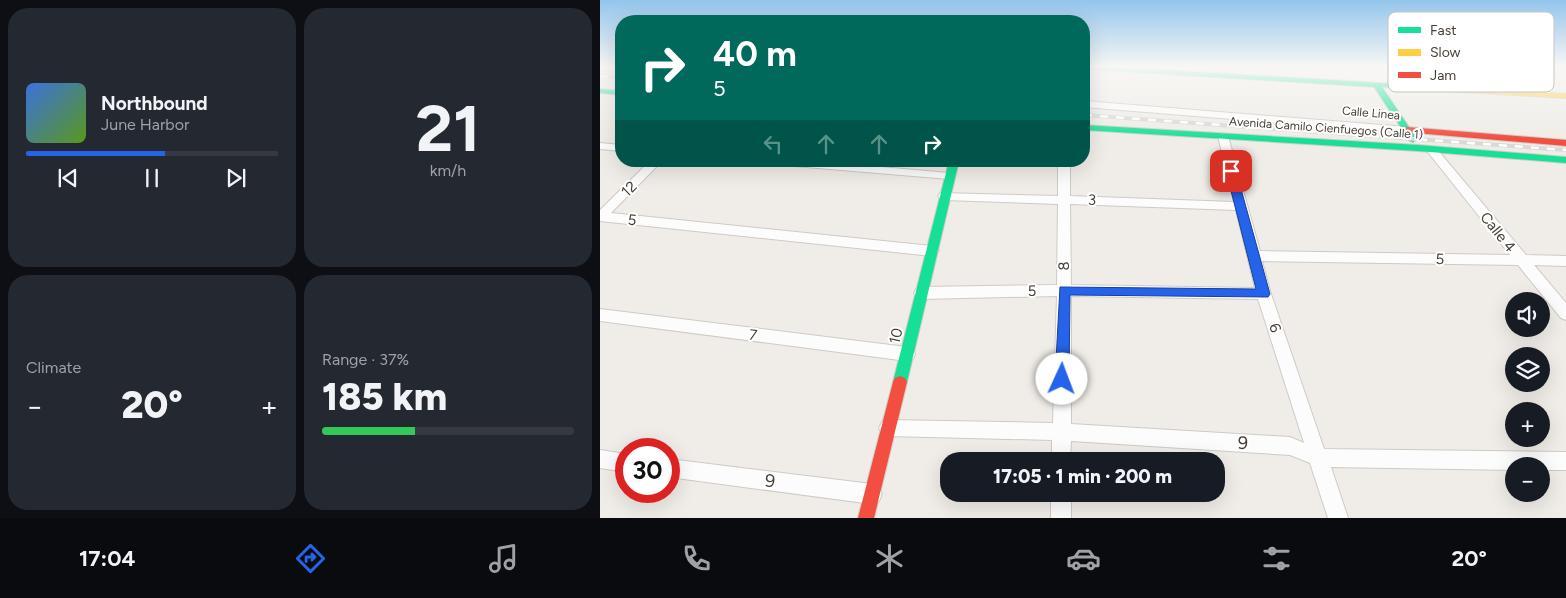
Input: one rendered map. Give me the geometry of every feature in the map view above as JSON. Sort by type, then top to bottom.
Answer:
[{"type":"main road","name":"Calle 4","points":[[1381,91],[1407,130],[1425,148]]},
{"type":"main road","points":[[600,92],[615,93]]},
{"type":"main road","points":[[1490,92],[1566,96]]},
{"type":"main road","name":"Avenida Camilo Cienfuegos (Calle 1)","points":[[1090,128],[1425,148],[1566,160]]},
{"type":"main road","name":"Calle Linea","points":[[1407,130],[1566,143]]},
{"type":"main road","name":"10","points":[[866,518],[952,167]]},
{"type":"street","name":"Calle Linea","points":[[1090,104],[1407,130]]},
{"type":"street","name":"6","points":[[1223,136],[1264,294],[1320,458],[1338,518]]},
{"type":"street","points":[[600,146],[615,147]]},
{"type":"street","name":"Calle 4","points":[[1425,148],[1566,314]]},
{"type":"street","name":"12","points":[[600,216],[651,167]]},
{"type":"street","points":[[842,167],[949,176]]},
{"type":"street","name":"8","points":[[1061,452],[1064,290],[1064,167]]},
{"type":"street","name":"3","points":[[944,196],[1240,206]]},
{"type":"street","name":"5","points":[[600,216],[932,251]]},
{"type":"street","name":"5","points":[[1253,256],[1566,261]]},
{"type":"street","name":"5","points":[[921,293],[1064,290],[1264,294]]},
{"type":"street","name":"7","points":[[600,315],[907,354]]},
{"type":"street","name":"9","points":[[888,428],[1060,432],[1290,446],[1320,458],[1566,461]]},
{"type":"street","points":[[600,460],[615,462]]},
{"type":"street","name":"9","points":[[680,469],[872,494]]},
{"type":"street","points":[[1061,502],[1061,518]]},
{"type":"railway","points":[[1090,115],[1566,150]]},
{"type":"traffic: fast","points":[[602,91],[615,92]]},
{"type":"traffic: fast","points":[[1381,91],[1413,139]]},
{"type":"traffic: fast","points":[[1090,127],[1418,148],[1566,160]]},
{"type":"traffic: fast","points":[[900,382],[953,167]]},
{"type":"traffic: slow","points":[[1498,92],[1566,96]]},
{"type":"traffic: jam","points":[[1407,130],[1566,143]]},
{"type":"traffic: jam","points":[[866,518],[900,382]]},
{"type":"route","points":[[1062,379],[1064,290],[1264,294],[1231,171]]}]
